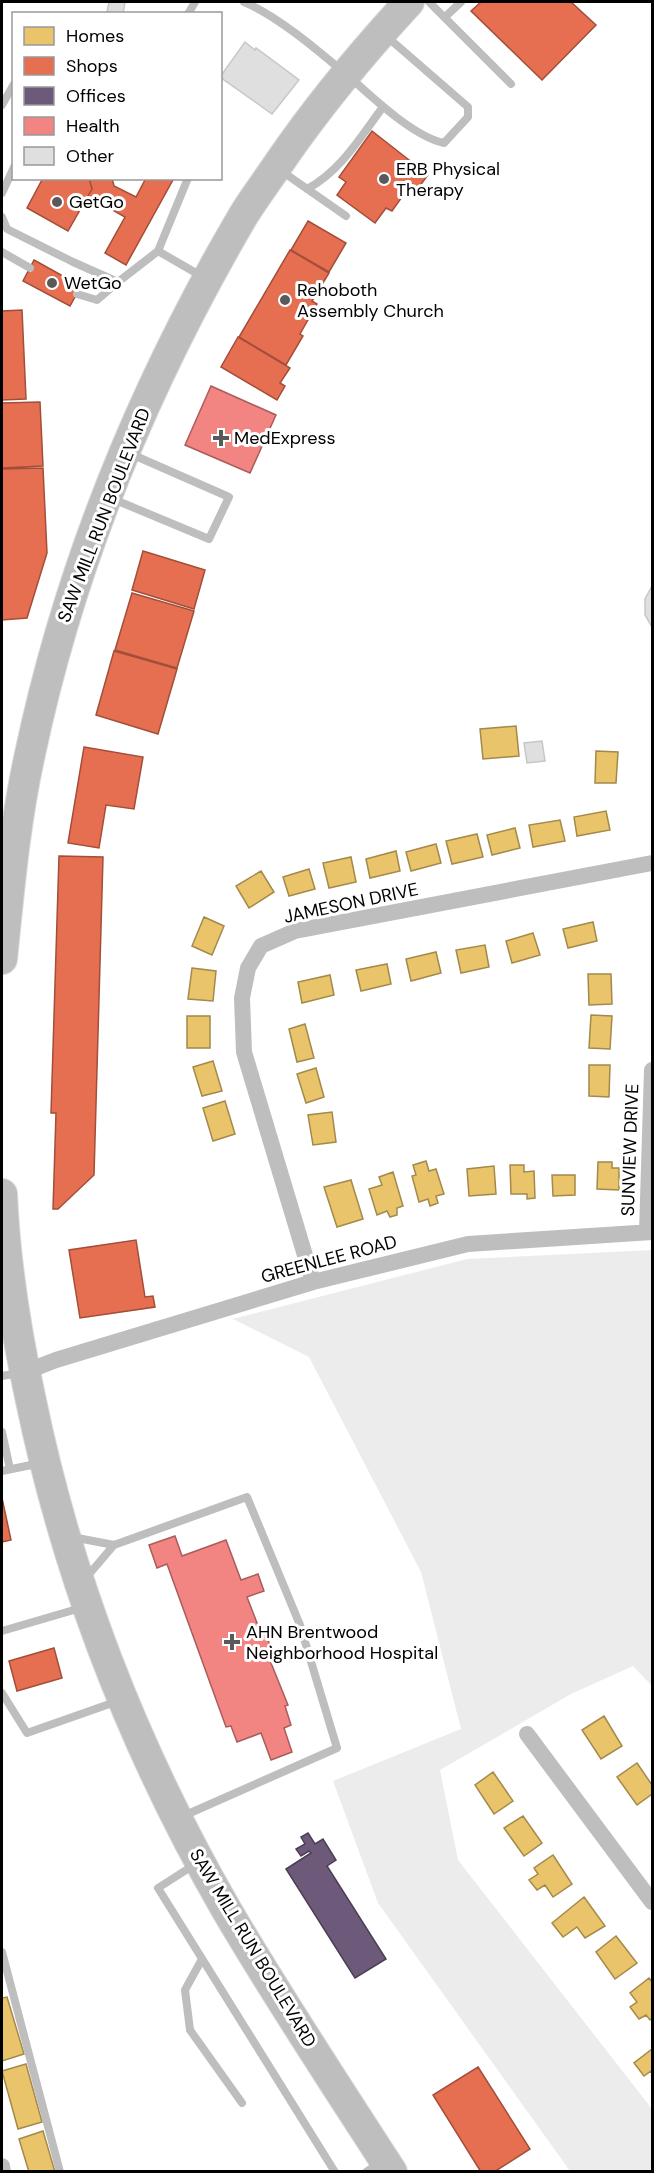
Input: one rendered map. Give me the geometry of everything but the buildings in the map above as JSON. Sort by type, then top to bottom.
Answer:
[{"type":"highway","name":"SAW MILL RUN BOULEVARD","points":[[2,959],[10,879],[29,755],[62,623],[125,451],[153,389],[244,214],[345,74],[409,2]]},
{"type":"highway","name":"SAW MILL RUN BOULEVARD","points":[[2,1210],[6,1285],[15,1324],[13,1374],[44,1462],[64,1536],[123,1699],[160,1785],[226,1909],[381,2168]]},
{"type":"street","name":"JAMESON DRIVE","points":[[313,1282],[244,1052],[242,998],[248,968],[261,946],[295,932],[652,863]]},
{"type":"street","name":"SUNVIEW DRIVE","points":[[650,1232],[652,1070]]},
{"type":"street","name":"GREENLEE ROAD","points":[[13,1374],[313,1282],[468,1244],[650,1232]]},
{"type":"street","points":[[527,1734],[652,1902]]},
{"type":"street","points":[[2,2166],[3,2172]]},
{"type":"lane","points":[[247,2],[265,11],[383,107],[431,140],[444,142],[468,117],[468,107],[381,31]]},
{"type":"lane","points":[[429,2],[511,84]]},
{"type":"lane","points":[[445,17],[461,2]]},
{"type":"lane","points":[[2,105],[12,88]]},
{"type":"lane","points":[[308,189],[322,181],[340,164],[383,107]]},
{"type":"lane","points":[[276,167],[346,216]]},
{"type":"lane","points":[[2,193],[12,171]]},
{"type":"lane","points":[[77,294],[97,300],[158,251],[187,180]]},
{"type":"lane","points":[[2,217],[8,229],[118,282]]},
{"type":"lane","points":[[158,251],[208,280]]},
{"type":"lane","points":[[2,252],[30,268]]},
{"type":"lane","points":[[107,496],[208,539],[229,497],[125,451]]},
{"type":"lane","points":[[2,1432],[6,1470],[44,1462]]},
{"type":"lane","points":[[64,1536],[114,1545],[247,1497],[300,1625],[338,1748],[178,1819]]},
{"type":"lane","points":[[2,1631],[84,1595],[114,1545]]},
{"type":"lane","points":[[2,1693],[27,1733],[123,1699]]},
{"type":"lane","points":[[201,1861],[158,1888],[334,2172]]},
{"type":"lane","points":[[2,1952],[60,2172]]},
{"type":"lane","points":[[201,1959],[185,1990],[190,2030],[242,2103]]},
{"type":"shaded area","points":[[652,1250],[652,1686],[633,1666],[571,1694],[440,1770],[458,1860],[652,2109],[652,2171],[570,2171],[378,1903],[333,1781],[461,1729],[421,1572],[309,1357],[233,1319],[467,1259]]},
{"type":"place","name":"ERB Physical Therapy","points":[[384,179]]},
{"type":"place","name":"GetGo","points":[[57,202]]},
{"type":"place","name":"WetGo","points":[[52,283]]},
{"type":"place","name":"Rehoboth Assembly Church","points":[[285,300]]},
{"type":"place","name":"MedExpress","points":[[221,438]]},
{"type":"place","name":"AHN Brentwood Neighborhood Hospital","points":[[232,1642]]}]
